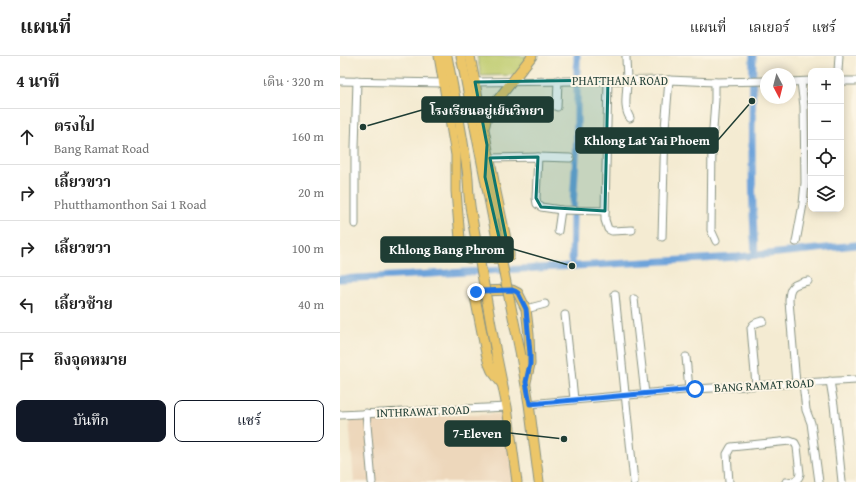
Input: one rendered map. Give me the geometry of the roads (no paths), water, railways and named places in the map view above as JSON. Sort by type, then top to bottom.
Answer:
[{"type":"main road","points":[[439,56],[456,155],[472,212],[496,353],[507,407],[517,482]]},
{"type":"main road","points":[[447,56],[460,121],[468,172],[469,201]]},
{"type":"main road","points":[[461,56],[526,382],[540,482]]},
{"type":"main road","points":[[456,155],[456,191],[461,251],[464,256],[468,258],[504,259],[509,257],[470,56]]},
{"type":"main road","points":[[484,128],[487,115],[532,56]]},
{"type":"main road","points":[[485,177],[487,146]]},
{"type":"main road","points":[[502,384],[492,371],[489,364],[475,297],[476,292],[512,290],[518,293],[526,309],[530,353],[530,364],[526,382]]},
{"type":"street","points":[[626,56],[626,104],[627,114],[630,118]]},
{"type":"street","points":[[838,68],[839,56]]},
{"type":"street","points":[[558,80],[558,107]]},
{"type":"street","name":"PHATTHANA ROAD","points":[[475,82],[558,80],[760,81]]},
{"type":"street","points":[[608,80],[605,220],[608,229],[612,231],[632,230]]},
{"type":"street","points":[[662,237],[665,128],[669,80]]},
{"type":"street","points":[[340,81],[444,83]]},
{"type":"street","points":[[355,224],[357,81]]},
{"type":"street","points":[[796,82],[808,81]]},
{"type":"street","points":[[844,81],[856,81]]},
{"type":"street","points":[[715,82],[712,144],[711,230],[716,241]]},
{"type":"street","points":[[796,242],[805,183],[804,106],[801,82]]},
{"type":"street","points":[[538,157],[536,198],[537,204],[540,208],[605,211]]},
{"type":"street","points":[[490,158],[570,158]]},
{"type":"street","points":[[558,231],[560,210]]},
{"type":"street","points":[[808,281],[793,286],[789,291],[788,301],[799,383],[806,410],[812,423],[818,482]]},
{"type":"street","points":[[615,294],[634,482]]},
{"type":"street","points":[[634,299],[645,394]]},
{"type":"street","points":[[526,309],[545,304]]},
{"type":"street","points":[[565,315],[574,399]]},
{"type":"street","points":[[756,385],[751,328],[752,325],[763,321]]},
{"type":"street","points":[[686,357],[690,389]]},
{"type":"street","name":"BANG RAMAT ROAD","points":[[530,404],[690,389],[856,380]]},
{"type":"street","points":[[830,381],[842,482]]},
{"type":"street","name":"INTHRAWAT ROAD","points":[[340,415],[507,407]]},
{"type":"street","points":[[366,413],[372,482]]},
{"type":"street","points":[[729,482],[727,454],[731,447],[790,441],[795,443],[797,447],[800,474],[797,481],[786,482]]},
{"type":"waterway","points":[[577,56],[577,74]]},
{"type":"waterway","points":[[753,56],[752,180],[755,255]]},
{"type":"waterway","points":[[573,207],[577,137],[577,86]]},
{"type":"waterway","points":[[572,266],[573,216]]},
{"type":"waterway","points":[[340,279],[738,257],[856,245]]},
{"type":"place","name":"Khlong Lat Yai Phoem","points":[[752,101]]},
{"type":"place","name":"โรงเรียนอยู่เย็นวิทยา","points":[[363,127]]},
{"type":"place","name":"Khlong Bang Phrom","points":[[572,266]]},
{"type":"place","name":"7-Eleven","points":[[564,439]]}]
